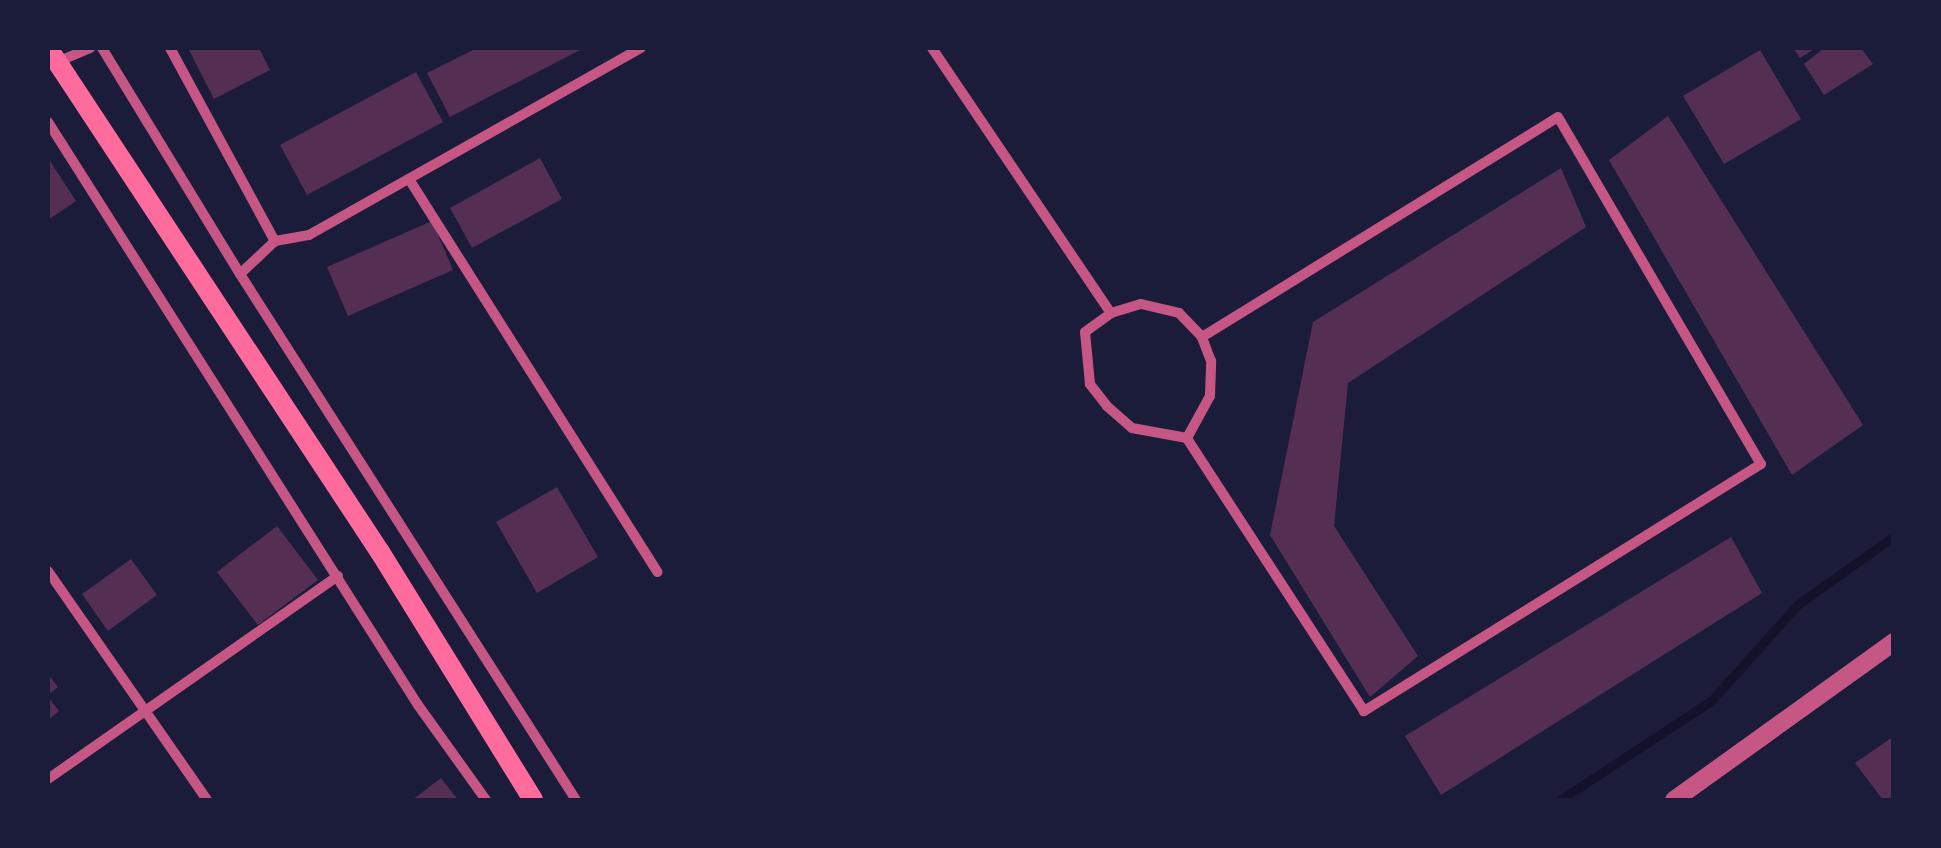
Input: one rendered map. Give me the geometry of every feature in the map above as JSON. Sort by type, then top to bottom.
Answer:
[{"type":"main road","points":[[48,48],[380,552],[532,800]]},
{"type":"street","points":[[48,66],[90,48]]},
{"type":"street","points":[[102,48],[240,274],[576,800]]},
{"type":"street","points":[[170,48],[275,241]]},
{"type":"street","points":[[240,274],[275,241],[309,235],[641,48]]},
{"type":"street","points":[[932,48],[1112,313]]},
{"type":"street","points":[[1188,438],[1210,396],[1212,361],[1202,338],[1179,313],[1141,304],[1112,313],[1086,332],[1090,384],[1132,428],[1188,438],[1364,711],[1761,464],[1558,117],[1202,338]]},
{"type":"street","points":[[48,122],[418,705],[486,800]]},
{"type":"street","points":[[408,179],[657,572]]},
{"type":"street","points":[[48,571],[207,800]]},
{"type":"street","points":[[48,779],[338,576]]},
{"type":"street","points":[[1674,800],[1891,650]]},
{"type":"building","points":[[188,48],[259,48],[270,70],[214,99]]},
{"type":"building","points":[[477,48],[584,48],[450,117],[427,73]]},
{"type":"building","points":[[1793,48],[1816,48],[1800,58]]},
{"type":"building","points":[[1824,48],[1861,48],[1873,64],[1824,95],[1804,64]]},
{"type":"building","points":[[1760,50],[1801,119],[1724,164],[1683,96]]},
{"type":"building","points":[[416,72],[443,122],[307,195],[280,145]]},
{"type":"building","points":[[1668,116],[1863,425],[1792,475],[1609,160]]},
{"type":"building","points":[[48,158],[76,201],[48,220]]},
{"type":"building","points":[[540,158],[562,199],[472,248],[450,208]]},
{"type":"building","points":[[1561,168],[1586,227],[1348,383],[1334,526],[1418,656],[1370,697],[1270,535],[1313,322]]},
{"type":"building","points":[[432,221],[453,270],[348,316],[327,267]]},
{"type":"building","points":[[557,487],[598,557],[537,593],[496,522]]},
{"type":"building","points":[[277,526],[318,580],[258,625],[217,572]]},
{"type":"building","points":[[1731,537],[1762,593],[1441,795],[1405,736]]},
{"type":"building","points":[[131,559],[157,595],[108,631],[82,594]]},
{"type":"building","points":[[48,674],[58,687],[48,695]]},
{"type":"building","points":[[48,697],[59,711],[48,720]]},
{"type":"building","points":[[1894,736],[1894,800],[1883,800],[1855,763]]},
{"type":"building","points":[[441,778],[458,800],[412,800]]},
{"type":"waterway","points":[[1560,800],[1711,701],[1797,605],[1894,536]]}]
